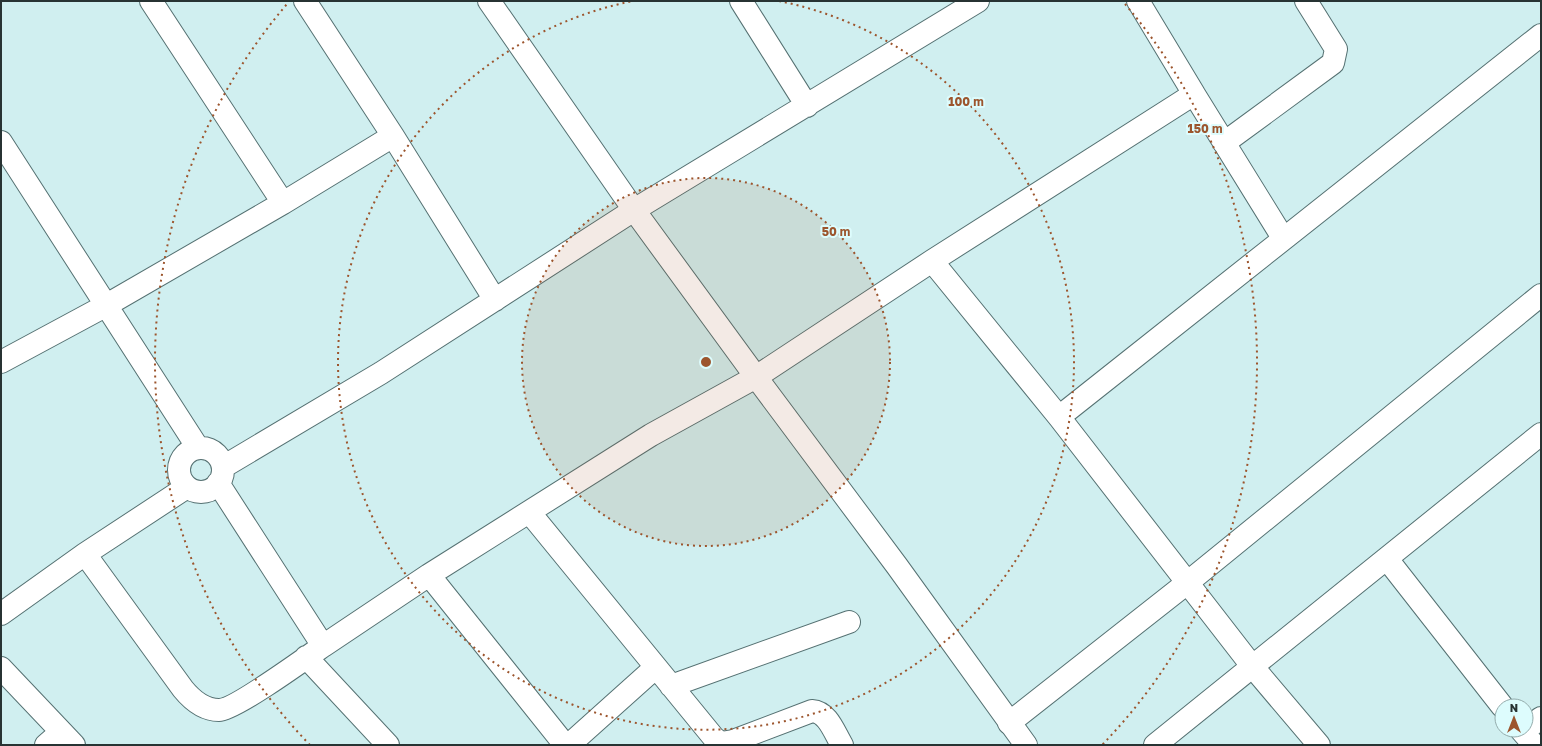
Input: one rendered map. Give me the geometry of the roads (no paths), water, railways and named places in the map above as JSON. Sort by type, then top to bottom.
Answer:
[{"type":"street","points":[[151,1],[283,203]]},
{"type":"street","points":[[305,1],[393,136],[495,300]]},
{"type":"street","points":[[489,1],[634,210],[897,566],[1026,745]]},
{"type":"street","points":[[741,1],[806,106]]},
{"type":"street","points":[[388,745],[315,652],[220,475],[220,459],[214,452],[207,448],[190,450],[183,456],[179,464],[178,472],[181,481],[187,487],[195,491],[204,492],[212,489],[220,475],[634,210],[978,1]]},
{"type":"street","points":[[1138,1],[1283,238]]},
{"type":"street","points":[[1224,143],[1334,63],[1336,49],[1306,1]]},
{"type":"street","points":[[1059,417],[1541,35]]},
{"type":"street","points":[[85,554],[183,689],[193,700],[206,708],[220,710],[237,704],[429,575],[530,513],[651,435],[756,377],[932,260],[1194,94]]},
{"type":"street","points":[[1,362],[105,306],[283,203],[393,136]]},
{"type":"street","points":[[1,142],[105,306],[198,448]]},
{"type":"street","points":[[932,260],[1059,417],[1252,666],[1319,745]]},
{"type":"street","points":[[1009,723],[1187,583],[1541,295]]},
{"type":"street","points":[[1155,745],[1541,434]]},
{"type":"street","points":[[1,614],[85,554],[187,487]]},
{"type":"street","points":[[530,513],[714,738],[721,743],[733,741],[812,711],[820,711],[825,715],[842,745]]},
{"type":"street","points":[[1387,559],[1496,698]]},
{"type":"street","points":[[429,575],[565,745]]},
{"type":"street","points":[[671,686],[849,622]]},
{"type":"street","points":[[569,745],[656,667]]},
{"type":"street","points":[[1,668],[60,741]]}]
